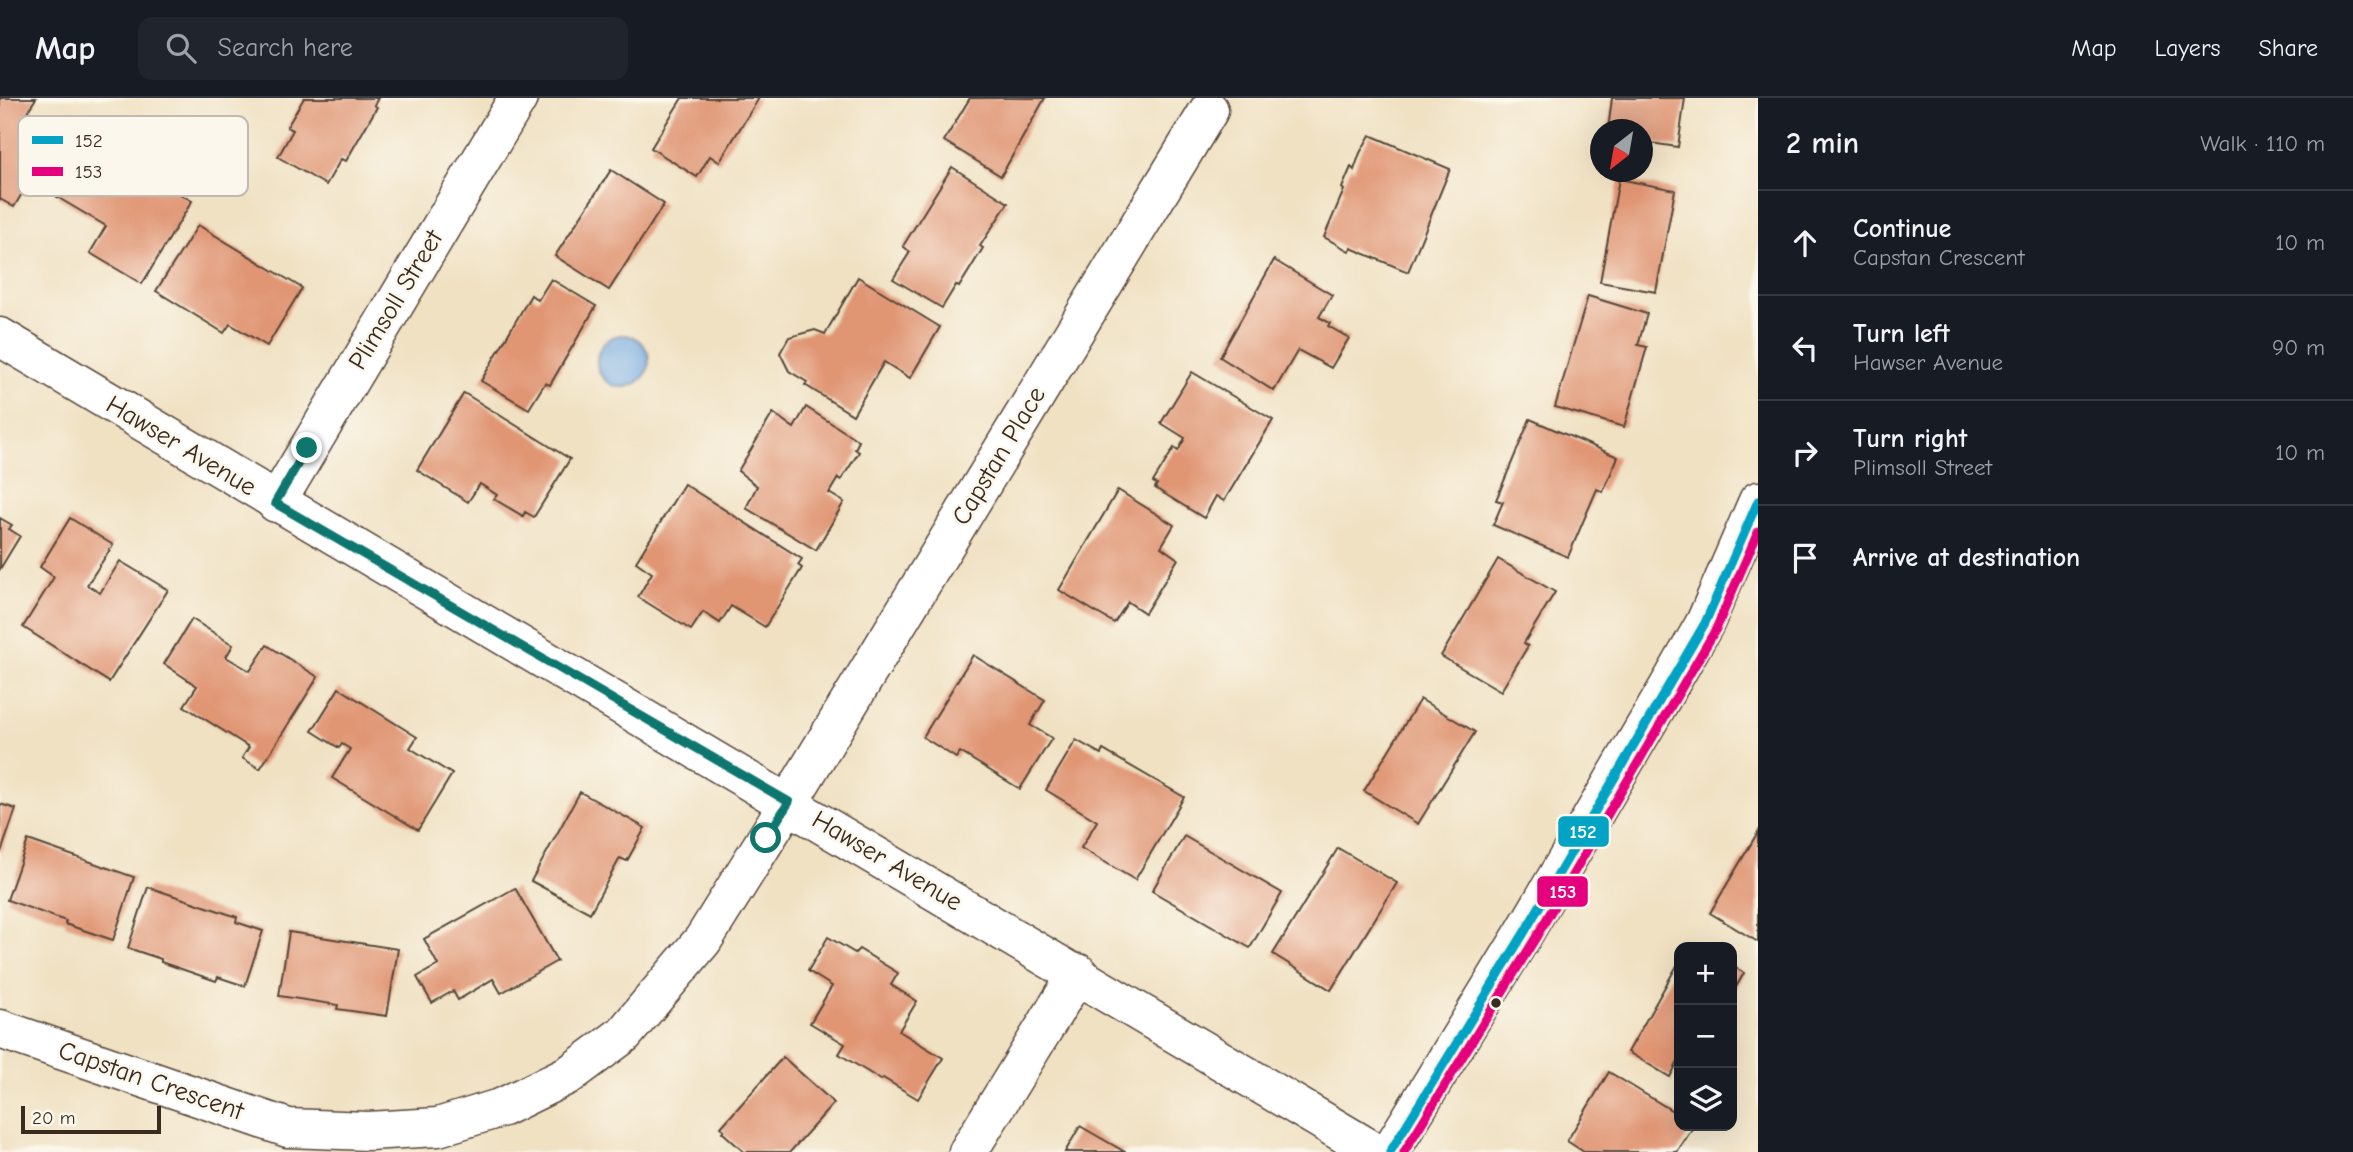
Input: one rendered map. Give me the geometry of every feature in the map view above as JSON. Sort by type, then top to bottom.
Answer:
[{"type":"street","name":"Plimsoll Street","points":[[275,503],[518,98]]},
{"type":"street","name":"Capstan Place","points":[[789,802],[1209,110]]},
{"type":"street","name":"Hawser Avenue","points":[[0,337],[275,503],[789,802],[1376,1152]]},
{"type":"street","points":[[1390,1152],[1524,933],[1705,623],[1758,501]]},
{"type":"street","name":"Capstan Crescent","points":[[0,1029],[288,1128],[368,1131],[438,1127],[503,1107],[570,1074],[624,1034],[703,940],[789,802]]},
{"type":"street","points":[[968,1152],[1078,974]]},
{"type":"water","points":[[623,335],[633,337],[641,343],[647,351],[647,371],[641,379],[633,385],[623,387],[613,385],[605,379],[599,371],[597,361],[599,351],[605,343],[613,337]]},
{"type":"building","points":[[0,98],[36,98],[25,116],[18,116],[18,196],[21,196],[14,207],[0,199]]},
{"type":"building","points":[[304,98],[378,98],[374,105],[377,107],[346,161],[341,159],[326,185],[278,157],[293,130],[287,127]]},
{"type":"building","points":[[682,98],[759,98],[719,162],[710,156],[697,177],[651,148]]},
{"type":"building","points":[[970,98],[1045,98],[1001,176],[944,141]]},
{"type":"building","points":[[1612,98],[1685,98],[1678,147],[1653,143],[1653,119],[1609,119]]},
{"type":"building","points":[[1370,135],[1450,169],[1408,272],[1351,248],[1349,251],[1324,237],[1351,167],[1354,170]]},
{"type":"building","points":[[952,167],[1008,203],[980,246],[983,248],[959,287],[956,285],[942,308],[893,279],[910,252],[903,246]]},
{"type":"building","points":[[611,170],[664,204],[609,290],[555,256]]},
{"type":"building","points":[[1618,182],[1634,182],[1675,190],[1656,292],[1600,282]]},
{"type":"building","points":[[183,196],[192,201],[142,284],[90,253],[106,226],[57,197]]},
{"type":"building","points":[[198,225],[302,288],[267,346],[230,324],[224,333],[156,291]]},
{"type":"building","points":[[1274,260],[1332,295],[1319,317],[1330,323],[1328,326],[1349,338],[1331,368],[1298,350],[1274,391],[1220,357]]},
{"type":"building","points":[[858,277],[940,327],[910,378],[884,362],[853,415],[805,385],[807,382],[789,371],[780,353],[789,337],[815,330],[825,334]]},
{"type":"building","points":[[551,279],[596,306],[550,385],[545,383],[529,409],[481,381],[531,295],[538,300]]},
{"type":"building","points":[[1588,296],[1647,314],[1638,345],[1647,347],[1624,427],[1555,407]]},
{"type":"building","points":[[1192,372],[1273,420],[1224,501],[1216,496],[1204,518],[1155,488],[1157,484],[1153,482],[1174,448],[1178,451],[1185,438],[1161,423]]},
{"type":"building","points":[[464,393],[570,459],[534,517],[525,512],[523,516],[494,499],[497,495],[480,484],[468,502],[417,470]]},
{"type":"building","points":[[806,407],[859,441],[855,449],[859,452],[829,493],[844,502],[816,550],[746,508],[757,486],[738,471],[773,413],[794,428]]},
{"type":"building","points":[[1530,419],[1618,457],[1603,492],[1597,489],[1568,557],[1493,525],[1503,502],[1496,500]]},
{"type":"building","points":[[684,484],[802,559],[798,565],[802,568],[765,627],[731,606],[720,623],[703,612],[691,630],[638,597],[652,573],[636,562]]},
{"type":"building","points":[[1118,490],[1174,525],[1161,547],[1178,559],[1145,613],[1128,602],[1114,623],[1059,590]]},
{"type":"building","points":[[0,518],[12,525],[9,529],[20,536],[0,569]]},
{"type":"building","points":[[70,518],[113,545],[87,585],[100,593],[120,561],[168,590],[109,682],[23,627],[54,577],[40,567]]},
{"type":"building","points":[[1498,559],[1555,592],[1524,643],[1528,646],[1501,691],[1441,656]]},
{"type":"building","points":[[192,619],[233,645],[226,657],[250,671],[267,645],[318,677],[260,769],[242,758],[249,747],[184,706],[197,686],[164,664]]},
{"type":"building","points":[[973,655],[1045,700],[1030,725],[1052,738],[1020,789],[960,752],[956,758],[923,737]]},
{"type":"building","points":[[339,688],[417,737],[410,748],[452,774],[418,830],[332,778],[350,749],[342,744],[339,748],[312,731]]},
{"type":"building","points":[[1420,699],[1475,732],[1418,824],[1364,791]]},
{"type":"building","points":[[1076,740],[1101,754],[1103,750],[1184,797],[1135,880],[1081,848],[1097,821],[1046,790]]},
{"type":"building","points":[[580,792],[645,828],[627,861],[620,858],[590,913],[531,881]]},
{"type":"building","points":[[0,804],[16,809],[0,855]]},
{"type":"building","points":[[1758,832],[1758,942],[1710,913]]},
{"type":"building","points":[[1184,836],[1282,893],[1250,948],[1152,891]]},
{"type":"building","points":[[28,840],[134,877],[113,940],[7,900]]},
{"type":"building","points":[[1338,848],[1397,883],[1331,990],[1273,954]]},
{"type":"building","points":[[148,887],[237,917],[236,922],[263,931],[245,986],[218,977],[216,981],[128,948]]},
{"type":"building","points":[[515,888],[557,961],[501,993],[493,979],[458,1000],[453,991],[432,1003],[417,977],[438,965],[424,939]]},
{"type":"building","points":[[289,932],[398,949],[387,1016],[337,1009],[338,1005],[279,996]]},
{"type":"building","points":[[828,937],[855,953],[859,949],[898,973],[891,985],[917,1001],[899,1031],[943,1058],[918,1099],[839,1054],[845,1044],[810,1023],[832,986],[808,971]]},
{"type":"building","points":[[1737,969],[1744,973],[1737,985]]},
{"type":"building","points":[[1674,971],[1674,1069],[1670,1077],[1628,1052]]},
{"type":"building","points":[[783,1057],[834,1103],[790,1152],[744,1152],[722,1132],[724,1130],[721,1127]]},
{"type":"building","points":[[1609,1072],[1674,1112],[1674,1131],[1691,1131],[1677,1152],[1584,1152],[1567,1141]]},
{"type":"building","points":[[1080,1126],[1125,1152],[1065,1152]]},
{"type":"transit line","name":"152","points":[[1390,1152],[1524,933],[1705,623],[1758,501]]},
{"type":"transit line","name":"153","points":[[1404,1152],[1535,939],[1716,629],[1758,532]]},
{"type":"route","points":[[307,448],[275,503],[789,802],[766,838]]}]
